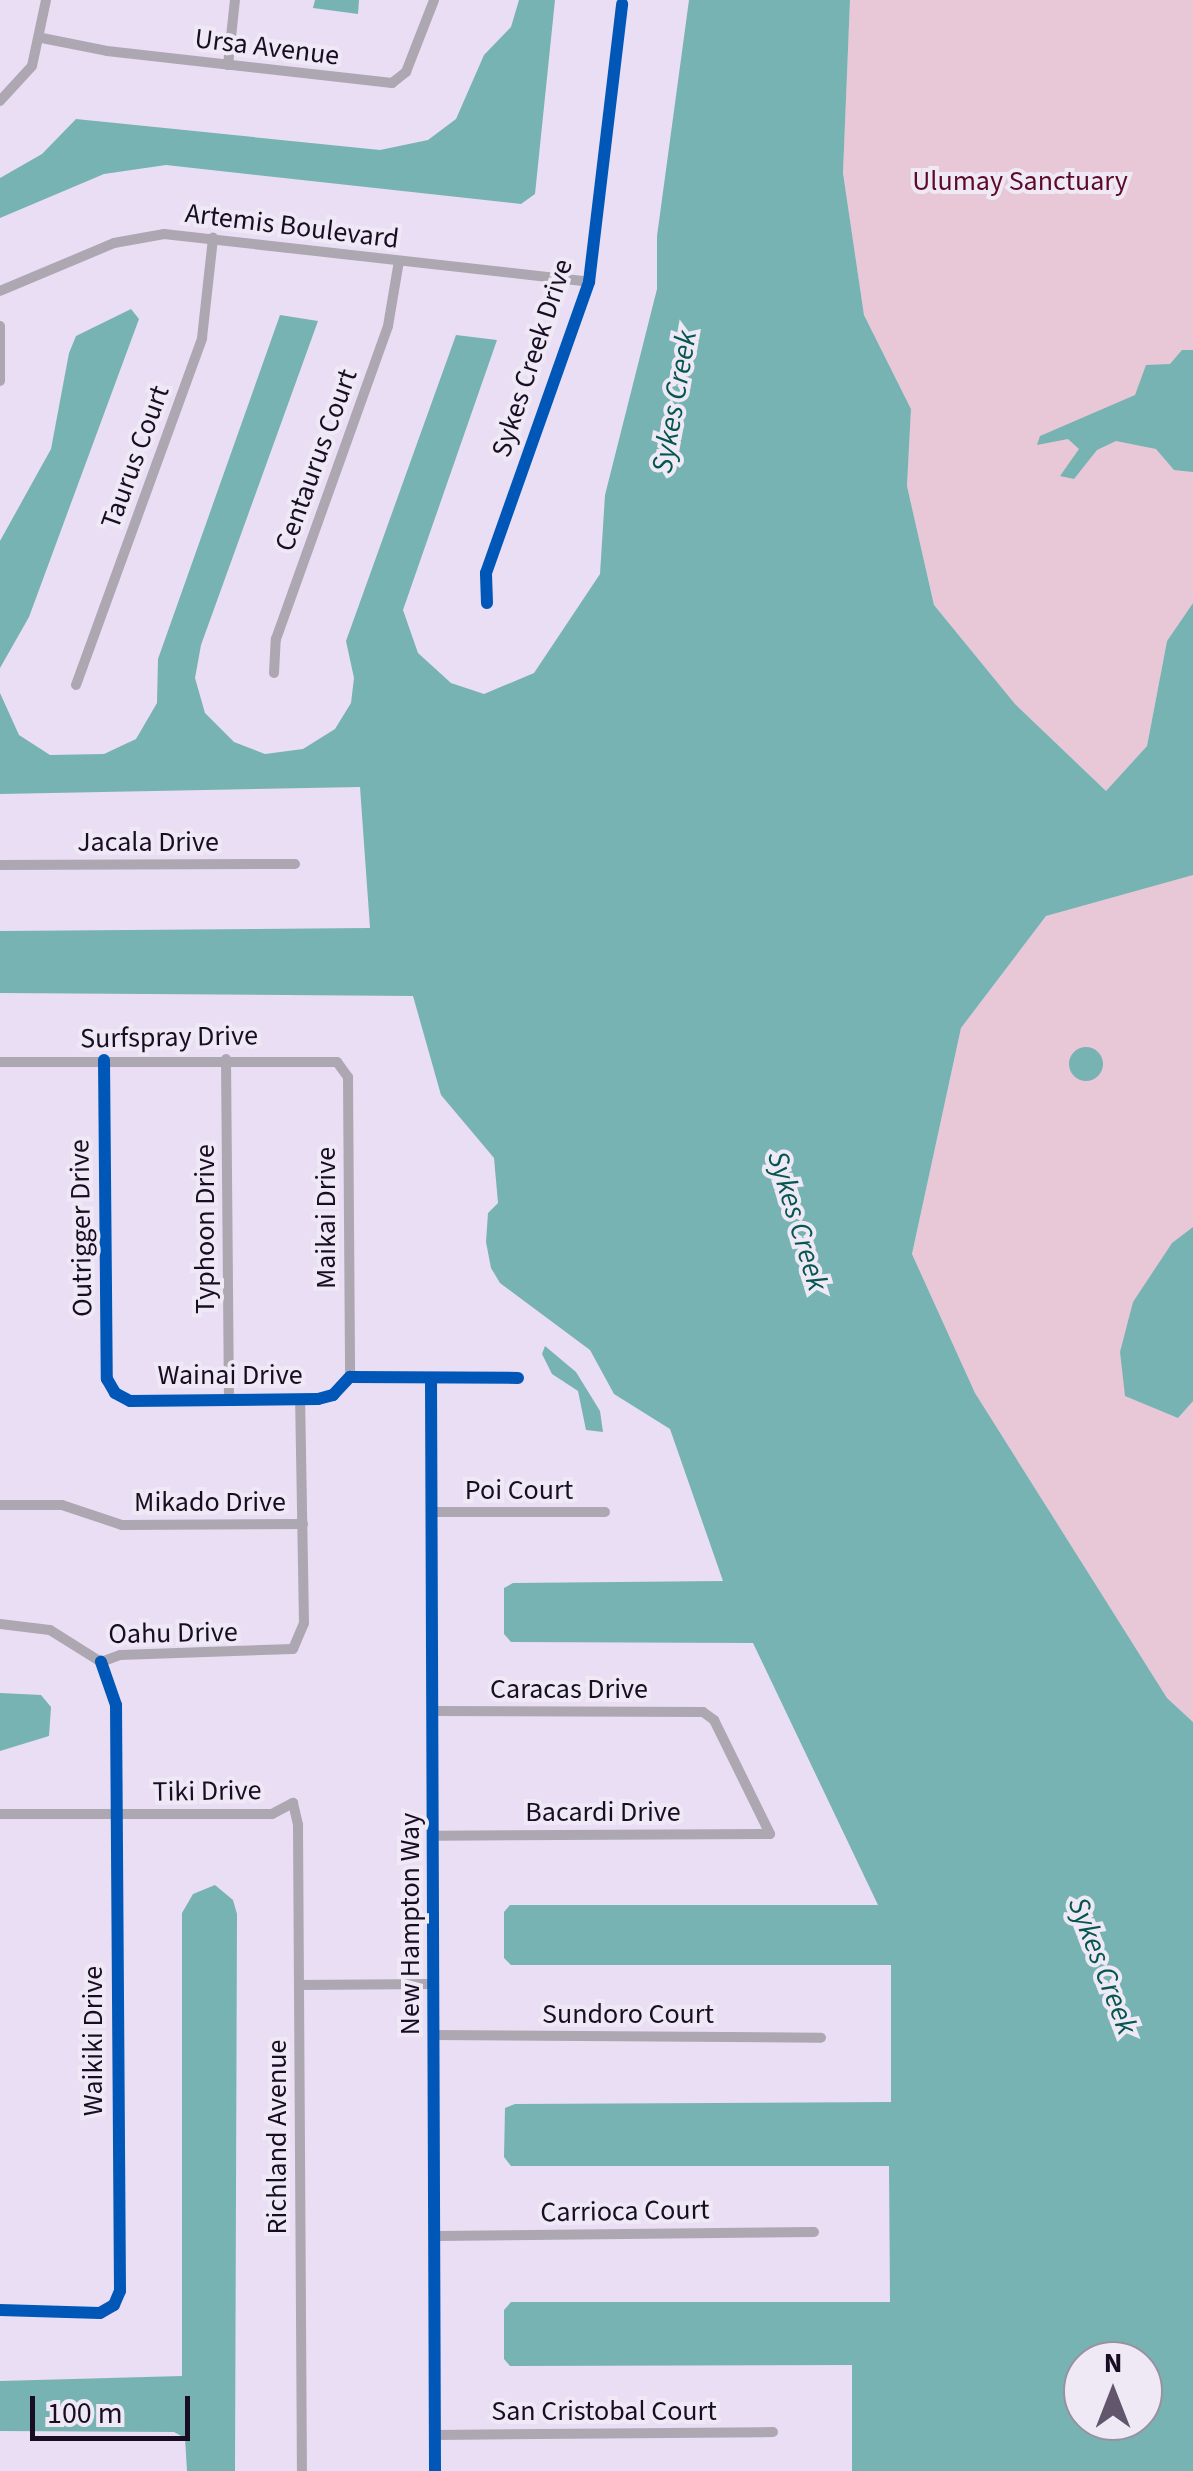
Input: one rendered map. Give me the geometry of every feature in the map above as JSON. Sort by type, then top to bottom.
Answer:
[{"type":"street","points":[[0,101],[25,76],[42,38],[46,0]]},
{"type":"street","points":[[228,65],[235,0]]},
{"type":"street","name":"Ursa Avenue","points":[[42,38],[228,65],[392,83],[406,72],[434,0]]},
{"type":"street","name":"Sykes Creek Drive","points":[[487,602],[486,573],[589,282],[622,4]]},
{"type":"street","name":"Artemis Boulevard","points":[[0,291],[128,239],[212,238],[589,282]]},
{"type":"street","name":"Taurus Court","points":[[76,685],[202,338],[212,238]]},
{"type":"street","name":"Centaurus Court","points":[[274,673],[276,639],[388,326],[399,261]]},
{"type":"street","points":[[0,326],[0,381]]},
{"type":"street","name":"Jacala Drive","points":[[0,865],[295,864]]},
{"type":"street","name":"Typhoon Drive","points":[[226,1059],[229,1400]]},
{"type":"street","name":"Outrigger Drive","points":[[104,1060],[107,1379],[115,1393]]},
{"type":"street","name":"Surfspray Drive","points":[[0,1062],[337,1062]]},
{"type":"street","name":"Maikai Drive","points":[[337,1062],[348,1077],[350,1377]]},
{"type":"street","name":"Wainai Drive","points":[[115,1393],[130,1401],[300,1400],[333,1396],[350,1377],[518,1378]]},
{"type":"street","name":"New Hampton Way","points":[[431,1378],[436,1836],[435,2471]]},
{"type":"street","points":[[300,1400],[303,1524]]},
{"type":"street","name":"Mikado Drive","points":[[0,1505],[62,1506],[122,1525],[303,1524]]},
{"type":"street","name":"Poi Court","points":[[434,1512],[605,1512]]},
{"type":"street","name":"Oahu Drive","points":[[0,1624],[50,1630],[102,1662],[120,1655],[293,1649],[304,1623],[303,1524]]},
{"type":"street","name":"Waikiki Drive","points":[[0,2310],[100,2312],[114,2304],[120,2291],[116,1705],[102,1662]]},
{"type":"street","name":"Caracas Drive","points":[[434,1711],[703,1712],[714,1720],[770,1834]]},
{"type":"street","name":"Tiki Drive","points":[[0,1814],[272,1814],[293,1803]]},
{"type":"street","name":"Richland Avenue","points":[[293,1803],[299,1985],[302,2471]]},
{"type":"street","name":"Bacardi Drive","points":[[436,1836],[770,1834]]},
{"type":"street","points":[[299,1985],[434,1984]]},
{"type":"street","name":"Sundoro Court","points":[[435,2035],[821,2038]]},
{"type":"street","name":"Carrioca Court","points":[[437,2236],[814,2232]]},
{"type":"street","name":"San Cristobal Court","points":[[435,2435],[773,2432]]},
{"type":"green space","name":"Ulumay Sanctuary","points":[[850,0],[1193,0],[1193,603],[1167,641],[1147,746],[1106,791],[1015,704],[934,605],[907,486],[911,409],[864,315],[843,173]]},
{"type":"green space","points":[[1193,873],[1193,1722],[1167,1698],[975,1393],[912,1254],[961,1028],[1046,916]]},
{"type":"water","points":[[315,0],[359,0],[358,14],[313,8]]},
{"type":"water","points":[[519,0],[555,0],[535,194],[521,204],[166,165],[104,174],[0,218],[0,178],[42,154],[76,119],[380,150],[428,140],[456,119],[484,55],[511,27]]},
{"type":"water","name":"Sykes Creek","points":[[689,0],[850,0],[843,173],[864,315],[911,409],[907,486],[934,605],[1015,704],[1106,791],[1147,746],[1167,641],[1193,603],[1193,875],[1046,916],[961,1028],[912,1254],[975,1393],[1167,1698],[1193,1722],[1193,2471],[852,2471],[852,2365],[510,2366],[504,2359],[504,2310],[511,2302],[890,2302],[889,2166],[511,2166],[504,2157],[505,2108],[515,2104],[891,2102],[891,1965],[511,1965],[504,1958],[504,1912],[510,1905],[878,1905],[753,1643],[511,1642],[504,1634],[504,1588],[513,1583],[723,1581],[670,1429],[614,1394],[590,1350],[500,1283],[491,1268],[486,1242],[488,1213],[498,1203],[494,1158],[441,1095],[413,996],[0,993],[0,931],[370,928],[360,787],[0,794],[0,693],[19,735],[50,755],[104,754],[136,739],[157,703],[158,659],[280,315],[318,321],[201,645],[195,678],[205,713],[234,742],[265,754],[303,749],[335,729],[351,703],[354,678],[346,641],[456,335],[497,340],[403,610],[418,653],[451,683],[484,694],[534,673],[600,574],[605,495],[657,289],[657,236]]},
{"type":"water","points":[[131,309],[139,319],[29,617],[0,668],[0,541],[51,449],[69,353],[76,336]]},
{"type":"water","points":[[1182,350],[1193,350],[1193,472],[1174,470],[1156,449],[1116,441],[1097,450],[1074,479],[1060,476],[1079,449],[1068,439],[1037,445],[1040,436],[1135,395],[1146,365],[1170,364]]},
{"type":"water","points":[[1086,1047],[1098,1052],[1103,1064],[1098,1076],[1086,1081],[1074,1076],[1069,1064],[1074,1052]]},
{"type":"water","points":[[1193,1227],[1193,1401],[1178,1418],[1125,1396],[1120,1352],[1133,1302],[1172,1243]]},
{"type":"water","points":[[545,1346],[576,1372],[600,1411],[603,1432],[586,1430],[578,1391],[552,1374],[542,1354]]},
{"type":"water","points":[[0,1693],[41,1695],[51,1707],[49,1736],[0,1751]]},
{"type":"water","points":[[215,1885],[233,1900],[237,1914],[235,2471],[187,2471],[185,2438],[174,2432],[0,2431],[0,2381],[182,2376],[182,1913],[193,1894]]},
{"type":"cycle path","points":[[487,603],[486,573],[589,282],[622,4]]},
{"type":"cycle path","points":[[104,1060],[107,1379],[115,1393],[130,1401],[318,1399],[333,1395],[350,1377],[518,1378]]},
{"type":"cycle path","points":[[431,1378],[435,2471]]},
{"type":"cycle path","points":[[0,2310],[100,2313],[114,2305],[120,2291],[116,1705],[101,1662]]}]
